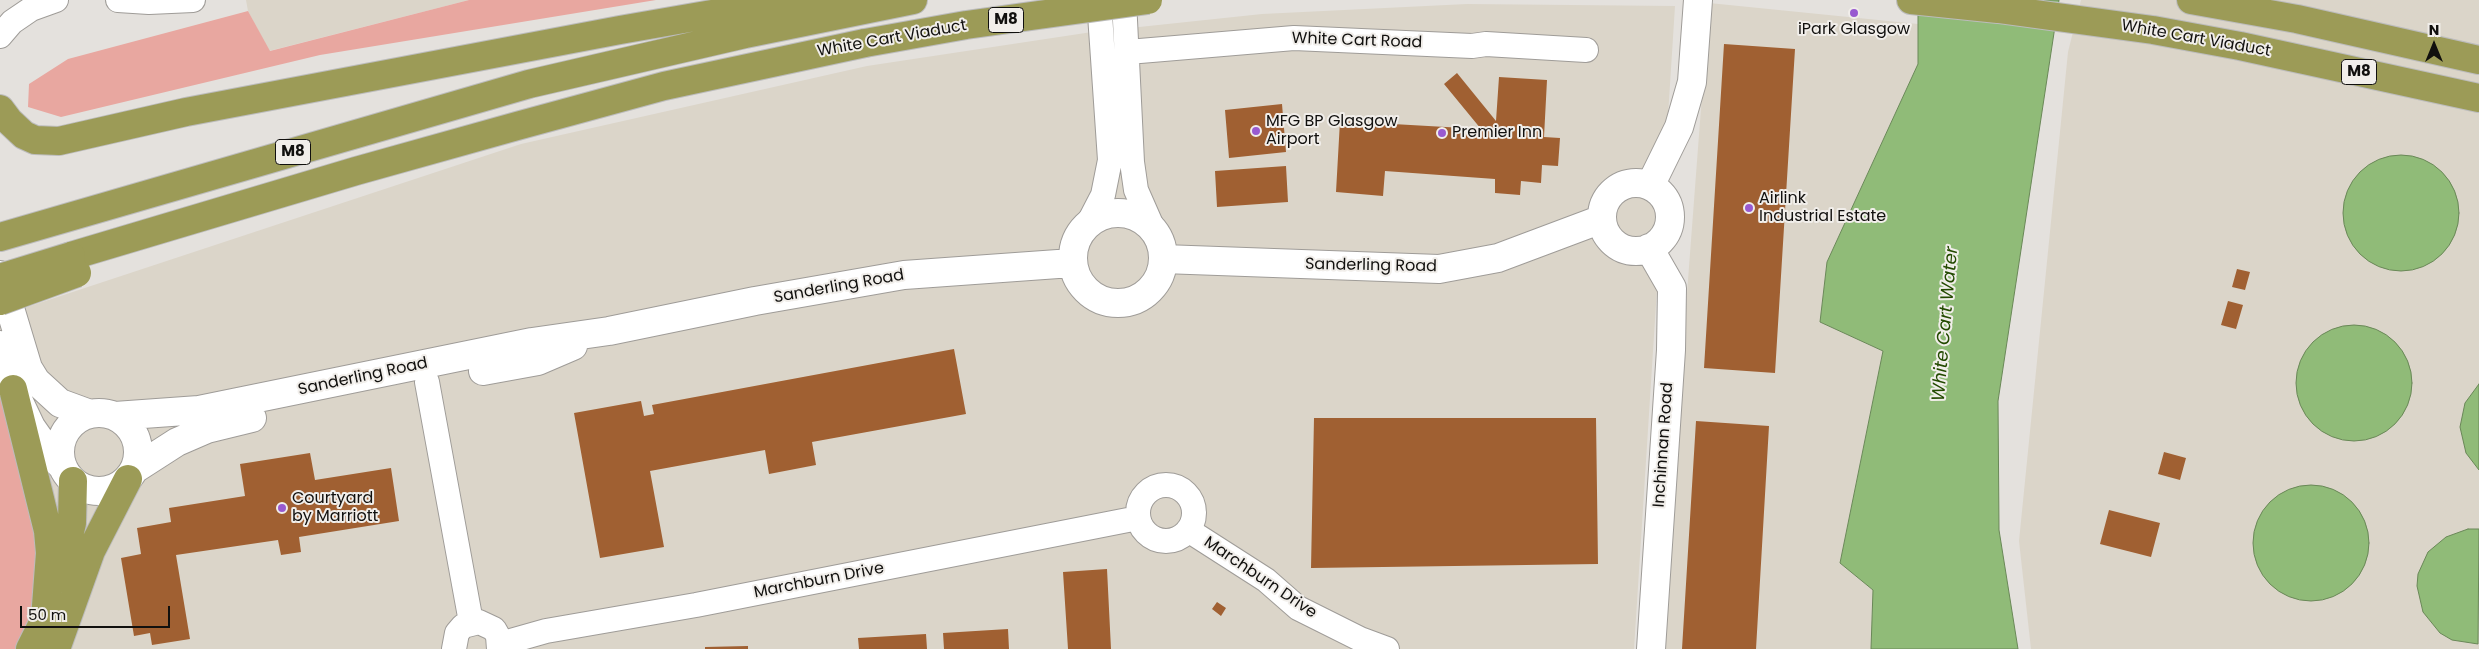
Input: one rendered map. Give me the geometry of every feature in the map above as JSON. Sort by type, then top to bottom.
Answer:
[{"type":"highway","points":[[0,109],[8,121],[24,135],[35,140],[59,141],[196,110],[743,22],[829,0]]},
{"type":"highway","name":"White Cart Viaduct","points":[[743,22],[913,0]]},
{"type":"highway","name":"White Cart Viaduct","points":[[74,265],[356,171],[664,86],[756,65],[957,27],[1148,0]]},
{"type":"highway","name":"White Cart Viaduct","points":[[1911,0],[2047,15],[2153,30],[2240,46],[2479,98]]},
{"type":"highway","name":"M8","points":[[2191,0],[2297,20],[2479,60]]},
{"type":"highway","name":"M8","points":[[0,237],[743,22]]},
{"type":"highway","points":[[0,278],[74,265]]},
{"type":"highway","points":[[0,301],[74,265]]},
{"type":"highway","points":[[14,389],[48,531],[50,569],[45,619]]},
{"type":"highway","points":[[30,649],[45,619],[69,542],[72,516],[68,474]]},
{"type":"highway","points":[[56,649],[91,551],[131,474]]},
{"type":"street","points":[[0,36],[12,22],[31,9],[56,0]]},
{"type":"street","points":[[118,0],[170,2],[193,0]]},
{"type":"street","points":[[1098,0],[1110,160],[1103,195],[1088,224],[1076,240],[1072,263],[1080,283],[1088,293],[1111,303],[1124,303],[1136,300],[1147,293],[1155,284],[1163,259],[1162,247],[1136,190],[1132,162],[1124,0]]},
{"type":"street","points":[[1650,186],[1679,127],[1692,82],[1698,0]]},
{"type":"street","name":"White Cart Road","points":[[1128,52],[1294,38],[1472,46],[1486,44],[1586,50]]},
{"type":"street","points":[[1630,183],[1650,186],[1660,192],[1666,202],[1670,216],[1668,228],[1662,238],[1649,248],[1637,250],[1618,246],[1609,238],[1602,219],[1603,207],[1609,195],[1618,187],[1630,183]]},
{"type":"street","points":[[1088,224],[1097,218],[1118,213],[1139,218],[1154,231]]},
{"type":"street","name":"Sanderling Road","points":[[1163,259],[1439,269],[1498,258],[1602,219]]},
{"type":"street","name":"Inchinnan Road","points":[[1649,248],[1672,288],[1670,358],[1651,649]]},
{"type":"street","name":"Sanderling Road","points":[[102,416],[199,410],[532,342],[609,332],[748,303],[904,274],[1072,263]]},
{"type":"street","points":[[0,274],[28,368],[36,381],[60,403],[102,416],[129,428],[138,445],[138,457],[131,474],[118,487],[100,491],[81,487],[50,454],[31,427],[14,389],[0,345]]},
{"type":"street","name":"Sanderling Road","points":[[131,474],[177,442],[229,422],[538,361],[609,332]]},
{"type":"street","points":[[428,382],[471,622],[463,626],[457,633],[454,649]]},
{"type":"street","points":[[68,474],[61,448],[68,429],[77,420],[102,416]]},
{"type":"street","name":"Marchburn Drive","points":[[1164,486],[1172,486],[1180,490],[1192,503],[1193,521],[1188,530],[1171,541],[1161,541],[1145,532],[1138,518],[1138,508],[1148,492],[1164,486]]},
{"type":"street","name":"Marchburn Drive","points":[[471,622],[479,622],[494,629],[500,646],[546,631],[696,605],[1138,518]]},
{"type":"street","name":"Marchburn Drive","points":[[1188,530],[1266,580],[1298,608],[1360,639],[1387,649]]},
{"type":"shaded area","points":[[246,0],[469,0],[269,51],[248,11]]},
{"type":"shaded area","points":[[469,0],[656,0],[320,55],[61,117],[28,107],[29,84],[68,59],[248,11],[270,51]]},
{"type":"shaded area","points":[[2081,0],[2479,0],[2479,649],[2031,649],[2019,541],[2068,52]]},
{"type":"shaded area","points":[[1709,3],[1918,24],[1918,64],[1827,262],[1820,322],[1883,351],[1840,563],[1873,590],[1871,649],[1660,649]]},
{"type":"shaded area","points":[[1467,4],[1675,6],[1634,649],[71,649],[77,633],[0,373],[0,316],[521,144],[867,66],[1092,32],[1262,14]]},
{"type":"shaded area","points":[[0,383],[38,512],[39,599],[19,649],[0,649]]},
{"type":"water","name":"White Cart Water","points":[[1918,0],[2059,0],[1998,401],[1999,530],[2018,649],[1871,649],[1873,590],[1840,563],[1883,351],[1820,322],[1827,262],[1918,64]]},
{"type":"water","points":[[2401,155],[2423,160],[2442,172],[2454,191],[2459,213],[2454,235],[2442,254],[2423,266],[2401,271],[2379,266],[2360,254],[2348,235],[2343,213],[2348,191],[2360,172],[2379,160]]},
{"type":"water","points":[[2354,325],[2376,330],[2395,342],[2407,361],[2412,383],[2407,405],[2395,424],[2376,436],[2354,441],[2332,436],[2313,424],[2301,405],[2296,383],[2301,361],[2313,342],[2332,330]]},
{"type":"water","points":[[2479,384],[2479,470],[2466,453],[2460,427],[2465,403]]},
{"type":"water","points":[[2311,485],[2333,490],[2352,502],[2364,521],[2369,543],[2364,565],[2352,584],[2333,596],[2311,601],[2289,596],[2270,584],[2258,565],[2253,543],[2258,521],[2270,502],[2289,490]]},
{"type":"water","points":[[2468,529],[2479,529],[2478,644],[2452,640],[2440,633],[2423,612],[2417,586],[2418,574],[2428,552],[2446,537]]},
{"type":"building","name":"Airlink Industrial Estate","points":[[1724,44],[1795,49],[1775,373],[1704,368]]},
{"type":"building","name":"Premier Inn","points":[[1457,73],[1496,121],[1499,77],[1547,80],[1544,137],[1560,138],[1558,166],[1542,165],[1541,183],[1521,181],[1520,195],[1495,193],[1495,179],[1385,171],[1383,196],[1336,192],[1340,121],[1481,129],[1444,84]]},
{"type":"building","name":"MFG BP Glasgow Airport","points":[[1282,104],[1286,152],[1229,158],[1225,110]]},
{"type":"building","points":[[1286,166],[1288,202],[1217,207],[1215,171]]},
{"type":"building","points":[[2237,269],[2250,272],[2245,290],[2232,287]]},
{"type":"building","points":[[2228,301],[2243,305],[2236,329],[2221,325]]},
{"type":"building","points":[[954,349],[966,414],[812,442],[816,465],[769,474],[765,450],[650,471],[664,547],[600,558],[574,413],[641,401],[644,416],[654,414],[652,405]]},
{"type":"building","points":[[1314,418],[1596,418],[1598,564],[1311,568]]},
{"type":"building","points":[[1696,421],[1769,426],[1756,649],[1682,649]]},
{"type":"building","points":[[2164,452],[2186,458],[2180,480],[2158,474]]},
{"type":"building","points":[[310,453],[315,480],[391,468],[399,521],[299,537],[301,552],[281,555],[278,540],[176,555],[190,639],[152,645],[150,633],[134,636],[121,558],[141,554],[137,528],[171,522],[169,508],[245,496],[240,464]]},
{"type":"building","points":[[2109,510],[2160,523],[2151,557],[2100,544]]},
{"type":"building","points":[[1107,569],[1111,649],[1068,649],[1063,572]]},
{"type":"building","points":[[1217,602],[1226,608],[1221,616],[1212,609]]},
{"type":"building","points":[[1008,629],[1009,649],[944,649],[943,633]]},
{"type":"building","points":[[926,634],[927,649],[859,649],[858,638]]},
{"type":"building","points":[[748,646],[748,649],[705,649],[705,647]]},
{"type":"place","name":"iPark Glasgow","points":[[1854,13]]},
{"type":"place","name":"MFG BP Glasgow Airport","points":[[1256,131]]},
{"type":"place","name":"Premier Inn","points":[[1442,133]]},
{"type":"place","name":"Airlink Industrial Estate","points":[[1749,208]]},
{"type":"place","name":"Courtyard by Marriott","points":[[282,508]]}]
